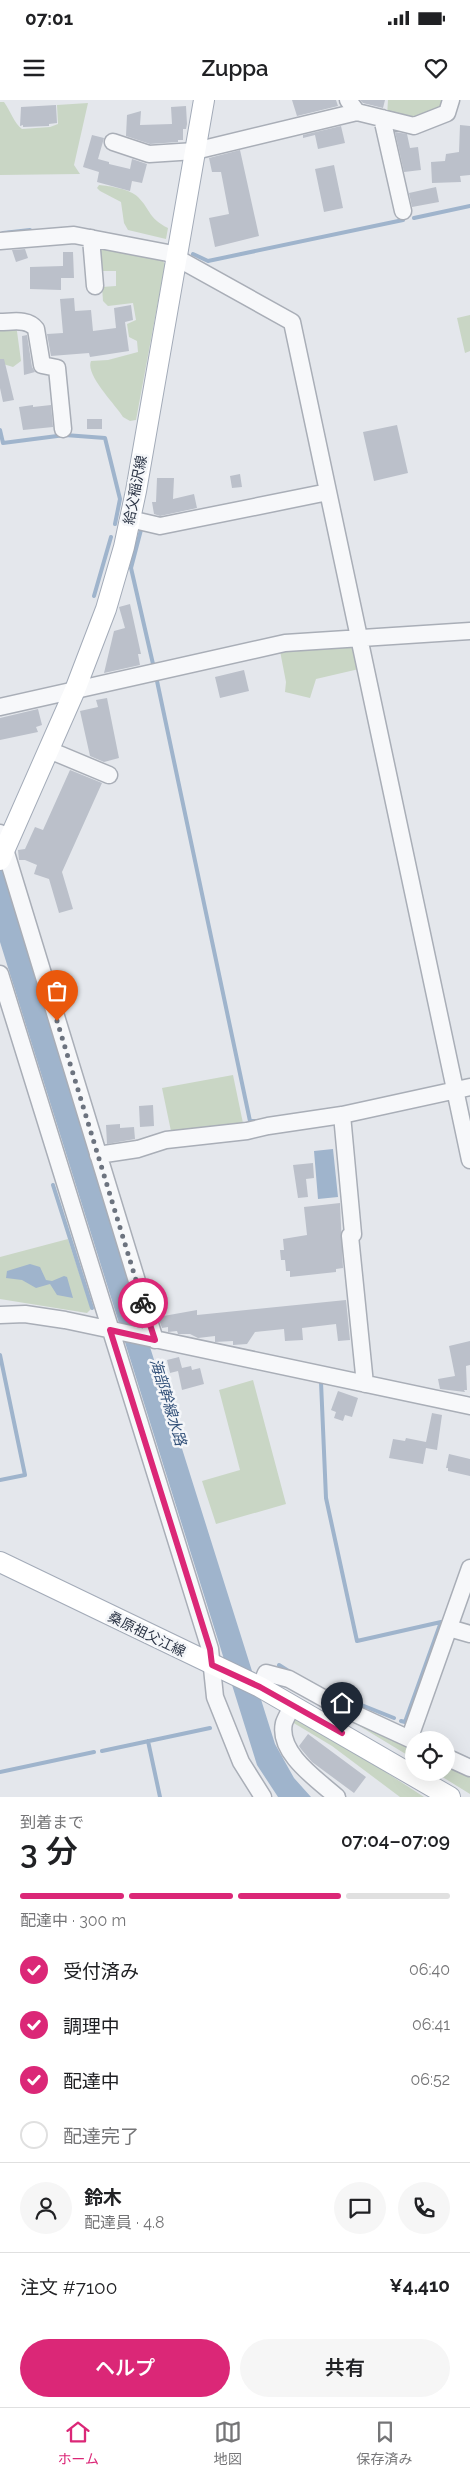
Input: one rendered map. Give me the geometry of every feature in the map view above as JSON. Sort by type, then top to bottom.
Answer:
[{"type":"main road","name":"給父稲沢線","points":[[2,850],[75,690],[106,609],[130,519],[204,100]]},
{"type":"main road","name":"桑原祖父江線","points":[[0,1562],[217,1668],[260,1687],[450,1797]]},
{"type":"street","points":[[113,142],[149,154],[195,151],[353,106],[382,118],[414,126],[447,113],[451,100]]},
{"type":"street","points":[[382,118],[403,211]]},
{"type":"street","points":[[0,240],[74,235],[168,254],[292,322],[359,638],[463,1089],[470,1160]]},
{"type":"street","points":[[91,238],[95,286]]},
{"type":"street","points":[[0,322],[25,322],[36,329],[42,365],[57,368],[63,429]]},
{"type":"street","points":[[130,519],[160,526],[328,492]]},
{"type":"street","points":[[0,707],[285,643],[470,632]]},
{"type":"street","points":[[48,750],[109,774]]},
{"type":"street","points":[[2,850],[98,1155],[153,1339]]},
{"type":"street","points":[[0,974],[115,1331],[217,1668],[215,1697],[241,1762],[263,1797]]},
{"type":"street","points":[[98,1155],[138,1149],[166,1140],[247,1131],[342,1115],[463,1089]]},
{"type":"street","points":[[342,1115],[353,1234],[350,1236],[365,1384]]},
{"type":"street","points":[[0,1314],[25,1314],[115,1331],[470,1406]]},
{"type":"street","points":[[415,1731],[470,1568]]},
{"type":"street","points":[[449,1628],[470,1634]]},
{"type":"street","points":[[260,1687],[266,1673],[289,1679],[334,1704],[405,1736]]},
{"type":"street","points":[[293,1705],[284,1724],[285,1736],[294,1758],[337,1797]]},
{"type":"street","points":[[455,1761],[470,1768]]},
{"type":"green space","points":[[388,100],[448,100],[448,102],[414,123],[387,116]]},
{"type":"green space","points":[[0,102],[4,102],[22,129],[50,127],[58,124],[57,105],[88,103],[74,165],[80,174],[0,175]]},
{"type":"green space","points":[[99,185],[125,190],[138,197],[153,217],[168,228],[166,239],[128,230],[124,223],[121,202],[100,191],[97,188]]},
{"type":"green space","points":[[96,247],[160,257],[165,264],[136,420],[130,421],[123,417],[96,381],[90,367],[91,361],[108,360],[138,352],[137,341],[129,337],[127,324],[136,320],[133,303],[108,306],[103,301],[102,287],[116,286],[116,271],[100,271]]},
{"type":"green space","points":[[470,315],[470,351],[465,353],[457,318]]},
{"type":"green space","points":[[16,324],[21,361],[13,367],[0,363],[0,325]]},
{"type":"green space","points":[[351,646],[355,650],[359,669],[316,679],[310,698],[285,692],[286,682],[280,651]]},
{"type":"green space","points":[[233,1075],[244,1128],[172,1136],[162,1088]]},
{"type":"green space","points":[[68,1239],[91,1309],[87,1313],[0,1299],[0,1257]]},
{"type":"green space","points":[[253,1380],[286,1504],[216,1524],[202,1481],[240,1470],[219,1390]]},
{"type":"green space","points":[[333,1710],[405,1743],[405,1754]]},
{"type":"green space","points":[[295,1717],[341,1743],[424,1797],[400,1797],[332,1746],[292,1722]]},
{"type":"green space","points":[[455,1764],[470,1771],[470,1794],[449,1781],[455,1781]]},
{"type":"water","points":[[0,856],[150,1347],[275,1744],[294,1778],[311,1797],[278,1797],[257,1765],[0,942]]},
{"type":"water","points":[[333,1149],[338,1197],[318,1199],[314,1151]]},
{"type":"water","points":[[30,1264],[40,1267],[46,1280],[52,1281],[64,1276],[67,1277],[73,1298],[57,1295],[50,1284],[36,1288],[22,1280],[6,1278],[7,1271]]},
{"type":"building","points":[[292,100],[336,100],[338,106],[297,116]]},
{"type":"building","points":[[360,100],[385,100],[383,108],[363,103]]},
{"type":"building","points":[[56,105],[57,123],[49,124],[49,126],[20,126],[21,107]]},
{"type":"building","points":[[186,106],[187,124],[186,129],[183,129],[183,140],[150,144],[126,136],[127,115],[141,111],[140,125],[172,124],[171,107]]},
{"type":"building","points":[[460,125],[470,126],[470,175],[460,176],[461,182],[432,183],[431,162],[445,161],[446,154],[459,152]]},
{"type":"building","points":[[341,126],[345,143],[318,149],[315,135],[303,138],[303,135]]},
{"type":"building","points":[[395,132],[407,134],[410,148],[418,147],[421,170],[404,172]]},
{"type":"building","points":[[92,135],[104,138],[98,159],[130,169],[132,159],[147,164],[142,183],[132,181],[130,191],[97,182],[99,172],[83,167]]},
{"type":"building","points":[[240,150],[259,236],[215,247],[209,218],[229,214],[221,172],[212,172],[209,158]]},
{"type":"building","points":[[334,165],[343,208],[324,212],[315,169]]},
{"type":"building","points":[[436,187],[439,202],[412,207],[409,193]]},
{"type":"building","points":[[25,249],[28,258],[16,262],[12,250]]},
{"type":"building","points":[[63,252],[73,252],[74,278],[61,278],[61,290],[30,289],[30,267],[63,266]]},
{"type":"building","points":[[74,298],[75,311],[91,310],[93,331],[116,328],[114,308],[131,305],[133,320],[125,322],[129,351],[90,357],[89,353],[51,356],[47,334],[63,333],[60,299]]},
{"type":"building","points":[[27,335],[32,367],[35,372],[24,375],[22,336]]},
{"type":"building","points":[[0,359],[4,359],[14,400],[3,402],[0,388]]},
{"type":"building","points":[[33,405],[33,407],[51,405],[53,427],[23,430],[19,407]]},
{"type":"building","points":[[87,419],[102,419],[102,429],[87,429]]},
{"type":"building","points":[[397,425],[408,473],[374,481],[363,432]]},
{"type":"building","points":[[240,474],[242,487],[232,488],[230,476]]},
{"type":"building","points":[[157,478],[174,478],[173,499],[194,494],[197,508],[160,516],[154,514],[152,502],[156,502]]},
{"type":"building","points":[[130,604],[141,654],[138,654],[140,665],[104,673],[114,631],[125,628],[119,607]]},
{"type":"building","points":[[244,670],[249,691],[220,698],[215,677]]},
{"type":"building","points":[[107,698],[119,758],[104,762],[90,756],[80,711],[98,707],[96,700]]},
{"type":"building","points":[[38,709],[42,725],[36,727],[38,732],[0,740],[0,718]]},
{"type":"building","points":[[70,770],[102,783],[62,872],[73,909],[59,913],[49,879],[34,874],[37,865],[25,860],[19,860],[18,850],[25,849],[35,827],[43,830]]},
{"type":"building","points":[[153,1105],[154,1126],[140,1127],[139,1106]]},
{"type":"building","points":[[120,1124],[120,1128],[134,1127],[135,1139],[107,1144],[106,1125]]},
{"type":"building","points":[[313,1163],[314,1178],[306,1179],[308,1197],[298,1198],[293,1165]]},
{"type":"building","points":[[340,1203],[343,1268],[336,1269],[336,1272],[290,1277],[290,1271],[286,1271],[285,1260],[281,1260],[280,1250],[284,1250],[283,1239],[307,1235],[304,1207]]},
{"type":"building","points":[[346,1300],[350,1340],[338,1341],[336,1324],[302,1328],[303,1340],[285,1341],[284,1329],[255,1332],[247,1344],[233,1345],[233,1341],[215,1342],[215,1336],[198,1338],[190,1334],[178,1334],[177,1331],[168,1332],[168,1327],[162,1328],[158,1317],[197,1310],[197,1315]]},
{"type":"building","points":[[470,1341],[470,1365],[466,1366],[467,1390],[464,1390],[465,1392],[440,1389],[438,1379],[455,1376],[449,1346]]},
{"type":"building","points":[[179,1357],[182,1368],[191,1366],[192,1370],[200,1368],[204,1384],[182,1390],[178,1371],[170,1373],[167,1360]]},
{"type":"building","points":[[338,1391],[358,1398],[352,1417],[345,1415],[343,1421],[334,1418],[336,1412],[331,1410]]},
{"type":"building","points":[[432,1413],[442,1415],[437,1450],[426,1448],[423,1464],[389,1458],[393,1439],[405,1441],[406,1438],[426,1442]]},
{"type":"building","points":[[449,1454],[470,1459],[470,1476],[448,1471],[448,1468],[446,1468]]},
{"type":"building","points":[[308,1734],[366,1777],[354,1793],[312,1762],[301,1749],[299,1746]]},
{"type":"waterway","points":[[414,218],[470,206]]},
{"type":"waterway","points":[[193,254],[208,261],[403,220]]},
{"type":"waterway","points":[[3,233],[30,230]]},
{"type":"waterway","points":[[0,430],[3,443],[65,435],[105,438],[120,499],[115,524]]},
{"type":"waterway","points":[[142,526],[131,568],[153,664]]},
{"type":"waterway","points":[[94,596],[111,537]]},
{"type":"waterway","points":[[157,681],[250,1121],[257,1121]]},
{"type":"waterway","points":[[53,1185],[92,1308]]},
{"type":"waterway","points":[[0,1355],[25,1475],[0,1480]]},
{"type":"waterway","points":[[321,1382],[326,1498],[357,1641],[441,1622]]},
{"type":"waterway","points":[[401,1721],[405,1722],[441,1622]]},
{"type":"waterway","points":[[279,1665],[290,1672]]},
{"type":"waterway","points":[[329,1692],[394,1718]]},
{"type":"waterway","points":[[102,1751],[210,1728]]},
{"type":"waterway","points":[[148,1741],[160,1797]]},
{"type":"waterway","points":[[0,1772],[94,1752]]},
{"type":"way so far","points":[[57,1021],[143,1303]]},
{"type":"route","points":[[143,1303],[155,1340],[110,1330],[210,1649],[212,1665],[260,1687],[342,1733]]},
{"type":"water label","name":"海部幹線水路","points":[[168,1402]]}]
